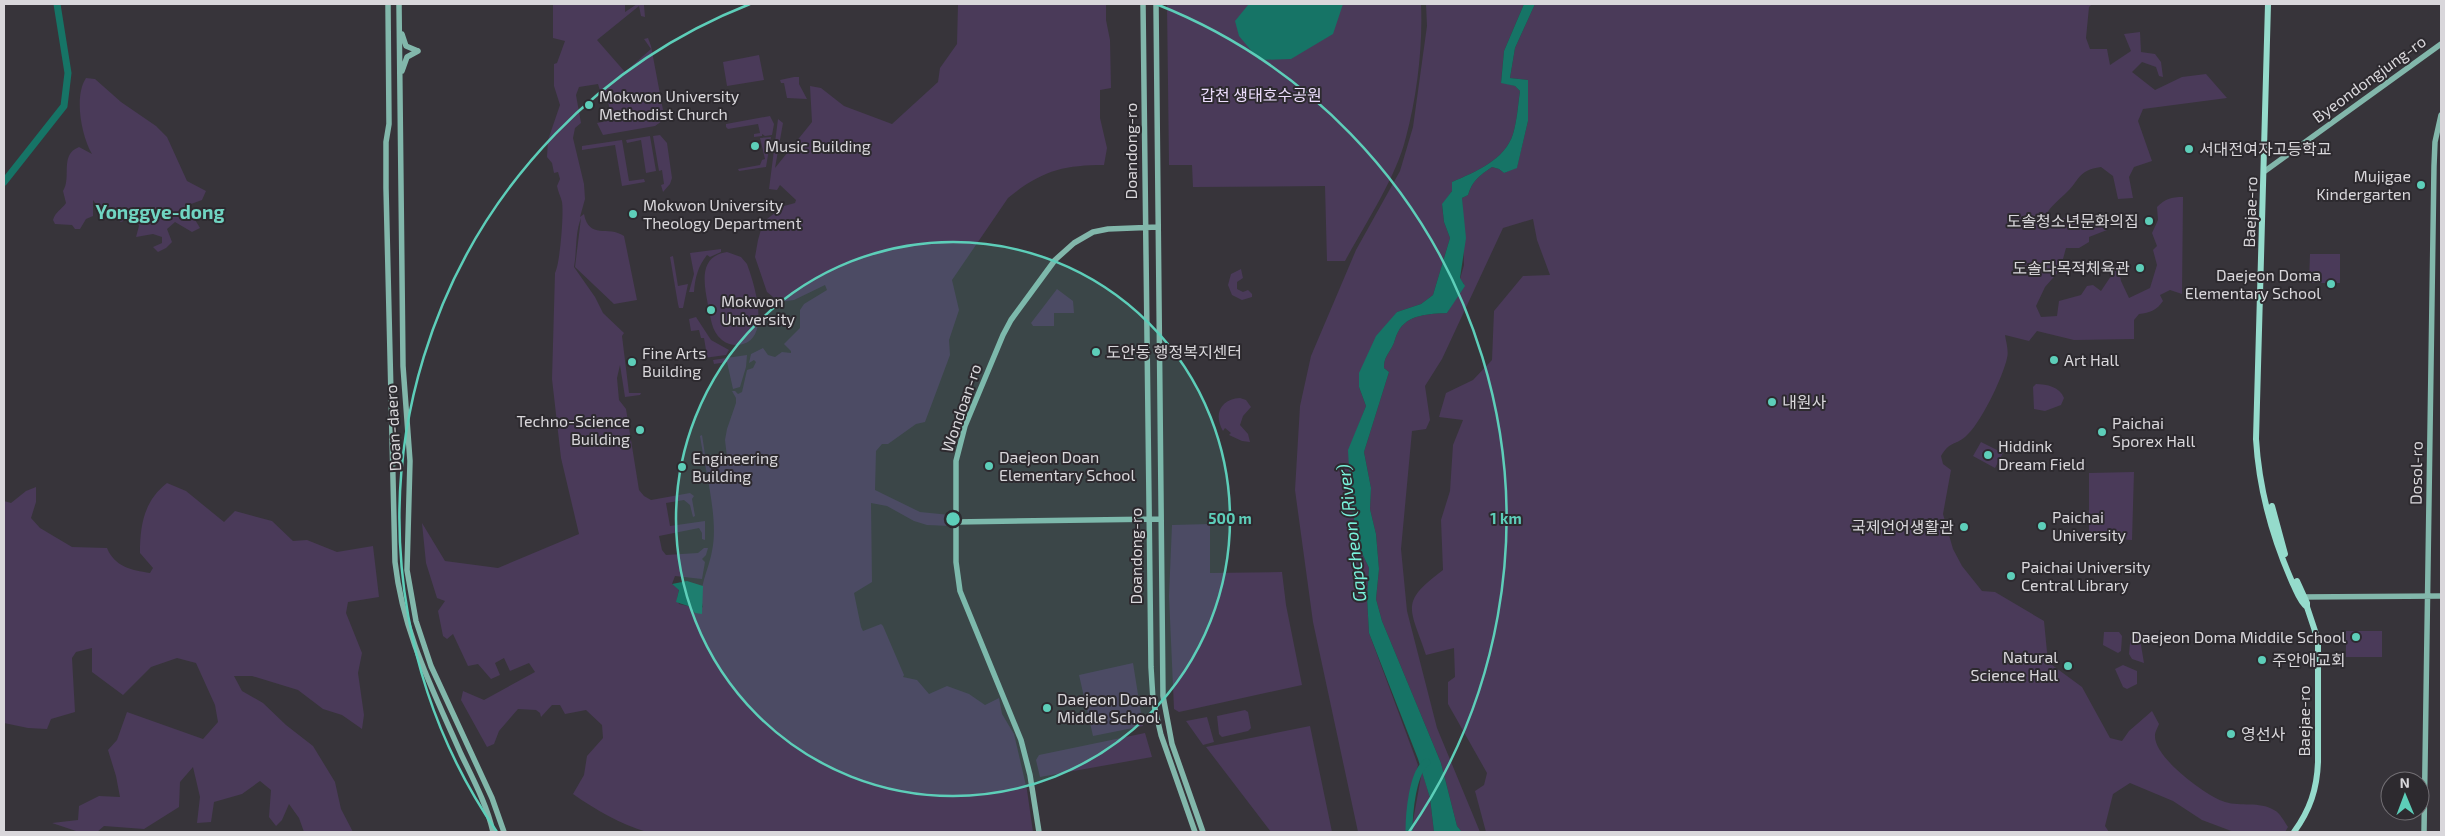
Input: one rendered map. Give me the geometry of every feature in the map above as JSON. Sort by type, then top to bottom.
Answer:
[{"type":"main road","name":"Doan-daero","points":[[388,4],[389,124],[386,142],[386,188],[395,562],[402,608],[424,672],[478,789],[493,832]]},
{"type":"main road","name":"Doan-daero","points":[[399,4],[403,366],[410,461],[407,570],[416,622],[431,666],[492,798],[504,832]]},
{"type":"main road","name":"Doandong-ro","points":[[1143,4],[1150,620],[1153,700],[1161,735],[1194,832]]},
{"type":"main road","name":"Doandong-ro","points":[[1156,4],[1160,520],[1164,710],[1172,744],[1203,832]]},
{"type":"main road","name":"Baejae-ro","points":[[2268,4],[2258,392],[2259,458],[2278,546],[2302,597],[2318,640],[2317,780],[2310,805],[2294,832]]},
{"type":"main road","points":[[400,29],[406,46],[418,52],[409,54],[406,57],[400,76]]},
{"type":"main road","name":"Byeondongjung-ro","points":[[2265,171],[2441,44]]},
{"type":"main road","name":"Dosol-ro","points":[[2424,832],[2434,166],[2435,142],[2441,115]]},
{"type":"main road","name":"Wondoan-ro","points":[[1039,832],[1030,775],[1021,740],[973,628],[960,591],[956,562],[955,480],[959,447],[976,397],[1011,320],[1055,260],[1074,243],[1100,230],[1158,227]]},
{"type":"main road","points":[[956,522],[1160,520]]},
{"type":"main road","points":[[2302,597],[2441,596]]},
{"type":"green space","points":[[553,4],[625,4],[625,12],[637,4],[644,5],[645,17],[641,16],[639,6],[597,40],[625,72],[651,49],[644,39],[648,38],[651,46],[663,110],[662,121],[655,126],[603,135],[597,123],[612,120],[607,97],[602,97],[598,84],[579,87],[576,95],[581,123],[575,128],[573,138],[584,184],[585,199],[580,217],[584,214],[586,222],[590,227],[624,236],[637,300],[614,304],[575,267],[581,218],[574,267],[595,297],[603,313],[624,333],[622,336],[629,393],[641,393],[640,395],[625,397],[620,365],[617,378],[619,400],[626,409],[639,490],[651,500],[690,493],[694,496],[692,499],[695,516],[693,517],[690,505],[684,500],[666,503],[670,526],[705,521],[705,540],[702,539],[702,533],[699,528],[659,536],[662,550],[666,555],[698,553],[704,548],[708,548],[706,555],[702,559],[705,562],[702,579],[675,576],[672,584],[679,589],[677,599],[679,604],[688,606],[694,613],[703,607],[702,587],[711,558],[714,539],[711,494],[700,436],[702,435],[706,461],[727,457],[725,440],[736,403],[736,398],[732,391],[738,394],[742,392],[747,370],[753,368],[756,362],[754,360],[749,363],[751,354],[763,348],[768,355],[775,357],[782,352],[791,353],[784,344],[800,328],[800,310],[804,304],[827,290],[825,285],[794,300],[779,302],[767,292],[755,257],[762,226],[767,219],[784,206],[795,203],[796,200],[780,185],[777,190],[769,189],[778,119],[783,123],[775,168],[812,122],[810,86],[821,88],[844,106],[892,124],[938,82],[940,68],[957,44],[958,4],[1106,4],[1106,20],[1110,40],[1111,88],[1100,90],[1100,118],[1107,148],[1104,165],[1076,166],[1053,171],[1031,181],[1008,198],[952,280],[959,310],[949,340],[950,355],[925,422],[916,424],[888,444],[882,444],[876,451],[875,490],[920,512],[950,515],[951,526],[927,525],[914,521],[887,506],[871,503],[872,582],[854,593],[863,631],[881,624],[883,626],[904,675],[903,677],[917,680],[929,694],[947,686],[969,694],[985,705],[999,698],[1002,714],[1014,734],[1027,790],[1033,832],[647,832],[608,816],[573,794],[584,775],[587,756],[603,738],[602,725],[586,710],[565,714],[560,705],[552,705],[541,717],[540,713],[536,710],[518,709],[499,731],[494,744],[487,747],[461,700],[463,691],[484,700],[535,672],[529,663],[510,671],[504,658],[495,663],[500,675],[491,679],[478,664],[468,666],[453,634],[447,639],[443,636],[438,611],[445,601],[437,598],[426,563],[422,523],[445,561],[498,568],[579,534],[561,458],[552,379],[555,273],[560,249],[562,200],[557,186],[560,179],[558,172],[554,173],[552,163],[547,157],[548,140],[560,105],[554,86],[554,64],[557,63],[565,41],[553,38]]},
{"type":"green space","name":"갑천 생태호수공원","points":[[1167,4],[1421,4],[1418,71],[1406,137],[1388,184],[1345,261],[1327,261],[1325,186],[1193,187],[1192,165],[1169,165]]},
{"type":"green space","points":[[1426,4],[1524,4],[1504,51],[1501,82],[1515,86],[1520,91],[1516,124],[1509,143],[1488,164],[1452,182],[1452,191],[1442,205],[1444,222],[1450,238],[1433,295],[1421,304],[1397,312],[1359,387],[1366,406],[1349,450],[1351,505],[1360,549],[1369,568],[1367,598],[1369,633],[1418,765],[1409,798],[1407,832],[1358,832],[1313,622],[1295,490],[1300,406],[1311,356],[1356,250],[1400,171],[1413,127],[1427,26]]},
{"type":"green space","points":[[1535,4],[2092,4],[2089,7],[2086,38],[2090,49],[2107,49],[2110,65],[2131,51],[2124,34],[2140,32],[2141,52],[2155,54],[2161,62],[2163,77],[2159,76],[2156,67],[2142,62],[2132,72],[2155,90],[2182,77],[2206,74],[2227,98],[2143,109],[2138,121],[2152,161],[2134,167],[2129,177],[2133,198],[2118,199],[2113,176],[2101,167],[2093,168],[2083,173],[2043,218],[2056,225],[2063,218],[2081,218],[2107,230],[2089,237],[2089,242],[2079,248],[2066,248],[2060,270],[2045,287],[2036,306],[2041,317],[2057,316],[2059,301],[2081,295],[2087,286],[2093,285],[2101,291],[2111,276],[2112,268],[2119,271],[2121,281],[2129,298],[2150,288],[2157,265],[2153,250],[2157,246],[2152,233],[2158,220],[2157,207],[2168,199],[2175,197],[2183,197],[2182,294],[2170,290],[2160,295],[2163,301],[2156,309],[2139,314],[2134,320],[2134,339],[2074,340],[2037,331],[2029,341],[2005,335],[2008,349],[2007,358],[2001,377],[1990,400],[1971,431],[1961,440],[1947,448],[1941,456],[1943,464],[1951,470],[1943,514],[1953,549],[1962,566],[1982,591],[1995,592],[2044,621],[2048,662],[2082,687],[2110,738],[2122,741],[2129,731],[2152,711],[2159,724],[2155,734],[2157,744],[2162,754],[2171,764],[2194,784],[2216,798],[2225,802],[2256,805],[2274,810],[2288,827],[2285,832],[2234,832],[2202,820],[2173,801],[2130,783],[2113,794],[2105,826],[2109,832],[1486,832],[1475,791],[1484,785],[1487,773],[1448,704],[1448,682],[1455,677],[1454,648],[1426,655],[1413,616],[1412,607],[1414,599],[1420,590],[1443,570],[1441,520],[1450,491],[1453,445],[1463,420],[1439,417],[1446,393],[1473,380],[1492,360],[1494,311],[1523,276],[1550,275],[1537,240],[1533,219],[1503,228],[1442,359],[1425,386],[1430,420],[1426,429],[1412,431],[1401,549],[1407,611],[1437,728],[1480,832],[1462,832],[1457,826],[1441,763],[1382,621],[1376,599],[1379,569],[1376,534],[1370,509],[1371,488],[1364,452],[1389,372],[1384,368],[1385,359],[1398,332],[1402,326],[1413,318],[1447,313],[1464,284],[1460,279],[1464,265],[1462,198],[1468,195],[1477,179],[1492,167],[1504,173],[1517,167],[1528,121],[1528,80],[1510,78],[1515,48]]},
{"type":"green space","points":[[759,55],[764,80],[727,86],[723,62]]},
{"type":"green space","points":[[799,77],[799,84],[807,99],[787,98],[784,83],[781,83],[780,80]]},
{"type":"green space","points":[[86,78],[95,79],[121,102],[156,126],[167,137],[187,181],[206,191],[202,200],[191,204],[188,208],[200,228],[192,232],[175,222],[167,229],[172,242],[158,252],[153,247],[162,243],[162,237],[153,234],[136,237],[139,226],[137,220],[130,218],[121,222],[102,210],[93,200],[93,216],[86,219],[80,229],[75,229],[72,225],[55,224],[54,217],[66,203],[63,191],[69,155],[79,147],[92,154],[85,137],[80,116],[80,95]]},
{"type":"green space","points":[[770,116],[774,124],[772,135],[765,136],[762,134],[762,136],[754,137],[754,134],[760,133],[758,124],[728,129],[726,127],[726,124]]},
{"type":"green space","points":[[660,135],[667,143],[672,178],[670,184],[663,192],[661,185],[664,184],[662,170],[659,171],[653,136]]},
{"type":"green space","points":[[650,136],[656,171],[646,173],[641,140],[627,143],[626,140]]},
{"type":"green space","points":[[771,137],[766,167],[739,171],[738,169],[760,165],[762,160],[765,159],[760,138]]},
{"type":"green space","points":[[622,140],[629,181],[644,179],[645,182],[622,186],[615,145],[582,150],[582,146]]},
{"type":"green space","points":[[721,249],[721,252],[710,257],[707,255],[701,263],[694,292],[689,292],[694,274],[690,253]]},
{"type":"green space","points":[[727,252],[741,257],[747,264],[758,308],[756,331],[751,339],[740,345],[727,343],[716,333],[711,319],[705,288],[707,265],[711,259]]},
{"type":"green space","points":[[2310,254],[2340,254],[2340,283],[2309,283]]},
{"type":"green space","points":[[673,256],[678,286],[688,284],[683,308],[679,308],[678,304],[670,257]]},
{"type":"green space","points":[[1241,269],[1243,278],[1237,282],[1237,289],[1243,292],[1248,290],[1252,294],[1252,297],[1242,300],[1232,295],[1228,285],[1231,274]]},
{"type":"green space","points":[[1057,289],[1073,301],[1074,313],[1054,313],[1054,326],[1033,326],[1031,323]]},
{"type":"green space","points":[[696,317],[711,340],[729,350],[726,355],[704,358],[707,356],[704,338],[701,338],[699,330],[691,331],[689,319]]},
{"type":"green space","points":[[747,355],[746,367],[740,387],[733,389],[727,362],[714,364],[713,360]]},
{"type":"green space","points":[[2036,384],[2049,386],[2059,391],[2064,398],[2061,405],[2045,411],[2034,409],[2033,387]]},
{"type":"green space","points":[[1240,398],[1246,400],[1251,407],[1243,416],[1240,425],[1248,434],[1250,442],[1242,441],[1229,435],[1231,433],[1225,428],[1223,431],[1220,425],[1219,413],[1221,408],[1228,401]]},
{"type":"green space","name":"Hiddink Dream Field","points":[[1981,442],[2003,453],[1995,468],[1973,456]]},
{"type":"green space","points":[[2134,472],[2132,540],[2089,537],[2089,473]]},
{"type":"green space","points":[[167,483],[186,491],[224,522],[235,511],[272,521],[293,541],[307,540],[337,552],[373,546],[379,597],[348,602],[346,613],[362,653],[358,673],[364,715],[362,729],[342,715],[323,709],[298,690],[252,676],[234,676],[242,691],[263,703],[286,725],[313,746],[335,782],[341,809],[353,832],[304,832],[299,818],[289,804],[282,820],[276,826],[269,817],[271,790],[260,781],[242,794],[214,802],[211,822],[197,823],[200,797],[193,767],[180,782],[179,807],[144,829],[104,826],[97,832],[79,832],[52,823],[78,820],[79,806],[99,796],[120,797],[108,750],[117,740],[127,712],[203,739],[218,722],[215,705],[196,663],[177,658],[151,667],[123,695],[92,672],[92,648],[76,652],[72,658],[75,712],[51,719],[47,729],[28,728],[4,723],[4,501],[11,503],[26,491],[36,487],[36,502],[31,518],[40,528],[72,547],[107,548],[114,560],[124,566],[150,573],[153,568],[140,553],[142,523],[153,498]]},
{"type":"green space","points":[[1210,524],[1210,573],[1282,572],[1286,605],[1302,685],[1179,712],[1174,709],[1169,596],[1172,525]]},
{"type":"green space","points":[[2346,631],[2382,631],[2382,657],[2346,657]]},
{"type":"green space","points":[[2104,632],[2119,632],[2122,636],[2121,651],[2118,653],[2103,645]]},
{"type":"green space","points":[[2131,633],[2137,634],[2140,639],[2144,663],[2132,659],[2129,654]]},
{"type":"green space","points":[[1133,663],[1143,726],[1093,736],[1079,675]]},
{"type":"green space","points":[[2123,665],[2137,671],[2137,684],[2127,689],[2123,687],[2115,669]]},
{"type":"green space","points":[[1245,710],[1248,712],[1251,728],[1248,731],[1222,737],[1219,734],[1217,716]]},
{"type":"green space","points":[[1207,717],[1214,742],[1203,745],[1186,721]]},
{"type":"green space","points":[[1310,726],[1332,832],[1271,832],[1206,747]]},
{"type":"green space","points":[[1145,733],[1152,757],[1040,777],[1036,760],[1039,755]]},
{"type":"green space","points":[[1422,771],[1430,798],[1434,832],[1411,832]]},
{"type":"shaded area","points":[[1343,4],[1333,34],[1291,59],[1259,60],[1239,36],[1235,21],[1248,5]]},
{"type":"shaded area","points":[[1524,4],[1535,4],[1515,48],[1510,78],[1528,80],[1528,121],[1517,168],[1504,173],[1492,167],[1477,179],[1468,195],[1462,198],[1466,238],[1460,278],[1465,286],[1447,313],[1413,318],[1402,326],[1398,332],[1385,359],[1384,368],[1389,372],[1364,452],[1371,488],[1370,509],[1376,534],[1379,569],[1376,599],[1382,621],[1441,763],[1457,826],[1462,832],[1434,832],[1430,798],[1418,759],[1369,633],[1367,598],[1369,568],[1360,549],[1351,505],[1348,450],[1366,406],[1359,387],[1359,373],[1376,336],[1397,312],[1421,304],[1433,295],[1450,238],[1444,222],[1442,204],[1452,191],[1452,182],[1479,169],[1496,158],[1509,143],[1513,134],[1520,91],[1515,86],[1501,83],[1504,51]]},
{"type":"shaded area","points":[[687,581],[703,586],[702,614],[695,613],[688,606],[676,602],[679,590],[672,584]]},
{"type":"waterway","points":[[4,182],[64,106],[68,73],[57,4]]},
{"type":"waterway","points":[[1409,832],[1412,794],[1418,775],[1427,762]]},
{"type":"place","name":"Mokwon University Methodist Church","points":[[589,105]]},
{"type":"place","name":"Music Building","points":[[755,146]]},
{"type":"place","name":"서대전여자고등학교","points":[[2189,149]]},
{"type":"place","name":"Mujigae Kindergarten","points":[[2421,185]]},
{"type":"place","name":"Mokwon University Theology Department","points":[[633,214]]},
{"type":"place","name":"도솔청소년문화의집","points":[[2149,221]]},
{"type":"place","name":"도솔다목적체육관","points":[[2140,268]]},
{"type":"place","name":"Daejeon Doma Elementary School","points":[[2331,284]]},
{"type":"place","name":"Mokwon University","points":[[711,310]]},
{"type":"place","name":"도안동 행정복지센터","points":[[1096,352]]},
{"type":"place","name":"Art Hall","points":[[2054,360]]},
{"type":"place","name":"Fine Arts Building","points":[[632,362]]},
{"type":"place","name":"내원사","points":[[1772,402]]},
{"type":"place","name":"Techno-Science Building","points":[[640,430]]},
{"type":"place","name":"Paichai Sporex Hall","points":[[2102,432]]},
{"type":"place","name":"Hiddink Dream Field","points":[[1988,455]]},
{"type":"place","name":"Daejeon Doan Elementary School","points":[[989,466]]},
{"type":"place","name":"Engineering Building","points":[[682,467]]},
{"type":"place","name":"Paichai University","points":[[2042,526]]},
{"type":"place","name":"국제언어생활관","points":[[1964,527]]},
{"type":"place","name":"Paichai University Central Library","points":[[2011,576]]},
{"type":"place","name":"Daejeon Doma Middile School","points":[[2356,637]]},
{"type":"place","name":"주안애교회","points":[[2262,660]]},
{"type":"place","name":"Natural Science Hall","points":[[2068,666]]},
{"type":"place","name":"Daejeon Doan Middle School","points":[[1047,708]]},
{"type":"place","name":"영선사","points":[[2231,734]]},
{"type":"district","name":"Yonggye-dong","points":[[160,212]]},
{"type":"water label","name":"Gapcheon (River)","points":[[1352,533]]}]
